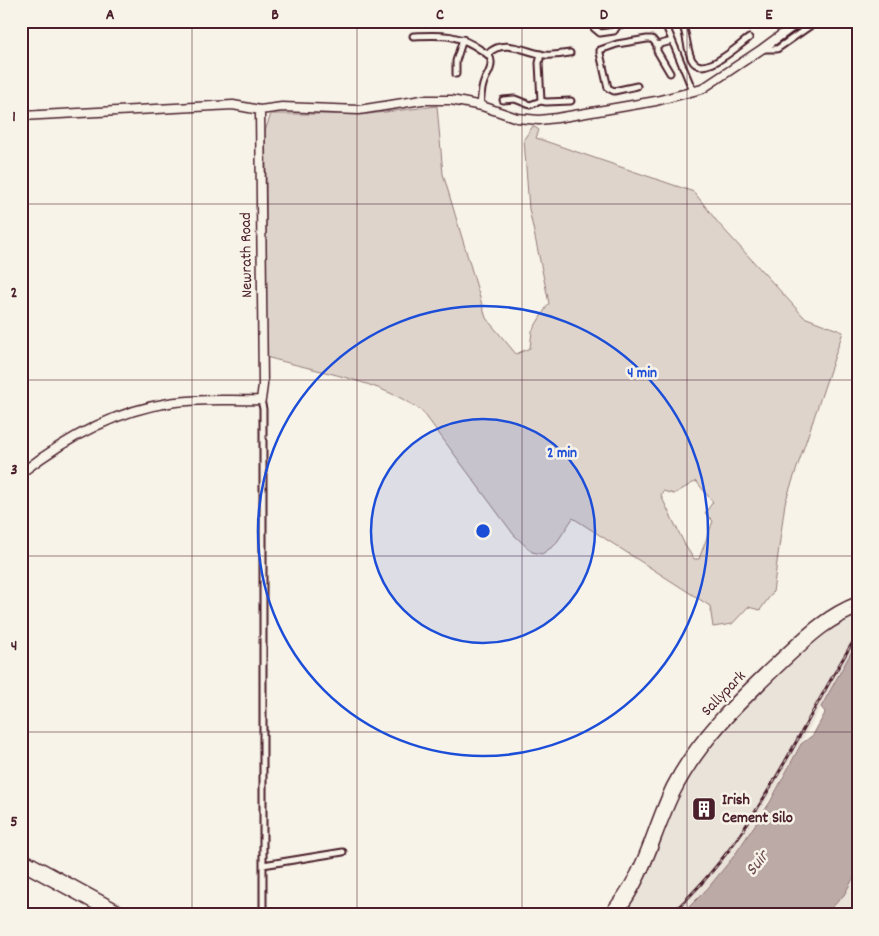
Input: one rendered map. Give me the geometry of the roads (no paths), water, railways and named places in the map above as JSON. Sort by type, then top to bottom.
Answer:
[{"type":"street","points":[[592,21],[596,32],[614,31]]},
{"type":"street","points":[[617,44],[614,31],[618,25],[644,21]]},
{"type":"street","points":[[672,21],[665,23],[693,91]]},
{"type":"street","points":[[681,21],[687,38],[689,55],[693,62],[701,68],[724,57],[749,38]]},
{"type":"street","points":[[21,116],[227,105],[242,105],[260,110],[282,107],[359,110],[434,99],[451,100],[480,106],[516,118],[539,120],[640,104],[693,91],[711,83],[762,49],[799,21],[806,30]]},
{"type":"street","points":[[762,49],[777,49],[817,21]]},
{"type":"street","points":[[413,36],[438,35],[463,39],[488,54],[491,59],[491,66],[484,82],[480,106]]},
{"type":"street","points":[[456,74],[456,61],[463,39]]},
{"type":"street","points":[[637,86],[614,91],[608,88],[600,50],[603,47],[652,39],[657,45],[657,51],[670,73]]},
{"type":"street","points":[[657,45],[672,41]]},
{"type":"street","points":[[488,54],[496,47],[520,47],[541,54],[551,55],[570,53]]},
{"type":"street","points":[[541,54],[539,62],[541,101]]},
{"type":"street","points":[[503,100],[515,99],[530,105],[541,101],[571,101]]},
{"type":"street","name":"Newrath Road","points":[[260,110],[262,400]]},
{"type":"street","points":[[21,473],[45,454],[74,437],[130,411],[169,403],[198,400],[262,400],[263,915]]},
{"type":"street","name":"Sallypark","points":[[652,842],[661,808],[679,771],[722,713],[812,627],[832,613],[858,601]]},
{"type":"street","name":"Sallypark","points":[[652,842],[682,781],[697,757],[721,726],[821,630],[838,618],[858,610]]},
{"type":"street","points":[[607,915],[623,895],[652,842]]},
{"type":"street","points":[[617,915],[638,884],[652,842]]},
{"type":"street","points":[[263,865],[342,852]]},
{"type":"street","points":[[21,856],[128,915]]},
{"type":"street","points":[[21,865],[113,915]]},
{"type":"water","name":"Suir","points":[[858,640],[858,870],[844,895],[825,915],[681,915],[708,888],[734,856],[770,802],[801,744],[813,735],[824,715],[825,712],[821,707]]},
{"type":"railway","points":[[670,915],[701,884],[728,852],[752,817],[858,634]]},
{"type":"place","name":"Irish Cement Silo","points":[[704,809]]}]
